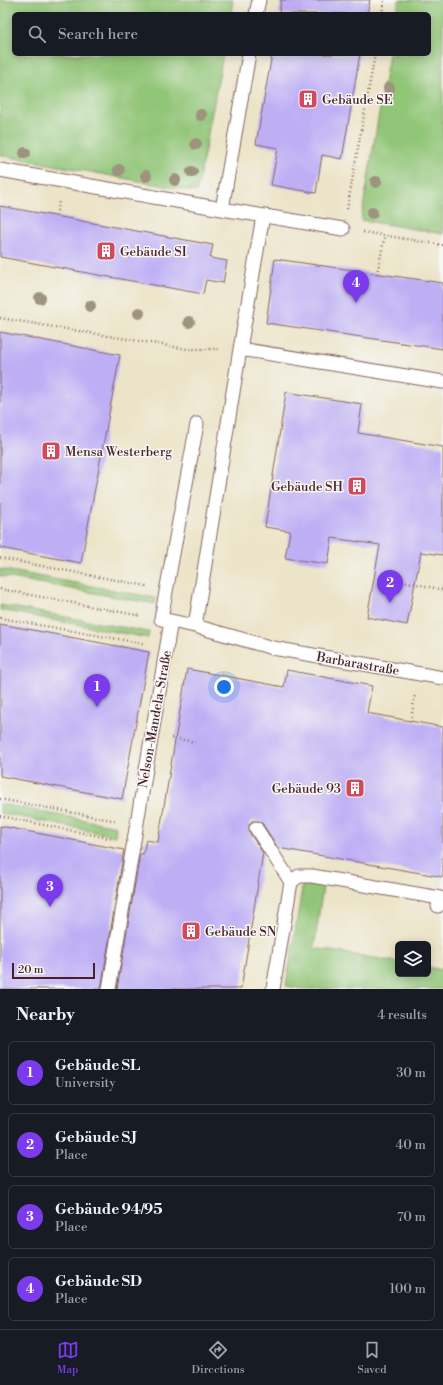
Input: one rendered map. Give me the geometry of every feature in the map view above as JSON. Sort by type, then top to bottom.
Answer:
[{"type":"lane","points":[[256,12],[259,0]]},
{"type":"lane","points":[[222,209],[249,56]]},
{"type":"lane","points":[[0,170],[343,229]]},
{"type":"lane","points":[[195,626],[263,216]]},
{"type":"lane","points":[[240,349],[443,382]]},
{"type":"lane","name":"Nelson-Mandela-Straße","points":[[109,989],[166,620],[166,589],[197,424]]},
{"type":"lane","name":"Barbarastraße","points":[[166,620],[195,626],[273,648],[443,678]]},
{"type":"lane","points":[[256,828],[291,882],[273,989]]},
{"type":"lane","points":[[291,882],[299,876],[312,876],[440,901]]},
{"type":"path","points":[[382,12],[384,0]]},
{"type":"path","points":[[375,56],[343,229],[443,245]]},
{"type":"path","points":[[377,274],[384,235]]},
{"type":"path","points":[[0,318],[187,349],[240,349]]},
{"type":"path","points":[[0,558],[166,589]]},
{"type":"path","points":[[394,579],[443,590]]},
{"type":"path","points":[[0,589],[166,620]]},
{"type":"path","points":[[0,618],[148,645]]},
{"type":"path","points":[[411,721],[418,673]]},
{"type":"path","points":[[173,738],[195,742]]},
{"type":"path","points":[[0,799],[118,821]]},
{"type":"path","points":[[0,816],[132,843]]},
{"type":"green space","points":[[0,0],[233,0],[231,12],[12,12],[12,56],[223,56],[197,192],[0,155]]},
{"type":"green space","points":[[399,0],[443,0],[443,234],[361,220],[389,56],[431,56],[431,12],[396,12]]},
{"type":"green space","points":[[0,569],[156,598],[155,604],[0,576]]},
{"type":"green space","points":[[0,605],[149,632],[148,638],[0,610]]},
{"type":"green space","points":[[0,804],[116,826],[115,836],[0,813]]},
{"type":"green space","points":[[303,883],[323,886],[314,948],[395,962],[395,977],[431,977],[431,968],[443,970],[443,989],[303,989],[286,986]]},
{"type":"building","points":[[281,0],[370,0],[367,12],[279,12]]},
{"type":"building","name":"Gebäude SE","points":[[272,56],[360,56],[342,159],[322,155],[316,193],[271,185],[278,148],[256,144]]},
{"type":"building","name":"Gebäude SI","points":[[0,206],[213,245],[210,258],[227,261],[223,283],[206,280],[203,294],[0,257]]},
{"type":"building","points":[[275,259],[443,283],[443,349],[266,323]]},
{"type":"building","name":"Mensa Westerberg","points":[[0,332],[120,355],[81,563],[0,548]]},
{"type":"building","name":"Gebäude SH","points":[[286,392],[362,404],[358,433],[443,447],[443,555],[421,552],[407,625],[367,617],[380,545],[332,538],[328,564],[285,558],[290,531],[265,527]]},
{"type":"building","points":[[0,624],[149,652],[122,799],[0,776]]},
{"type":"building","name":"Gebäude 93","points":[[187,669],[284,687],[287,670],[372,686],[367,713],[443,727],[443,877],[278,848],[262,823],[259,821],[252,821],[249,825],[249,832],[263,853],[241,989],[117,989],[140,854],[143,854],[146,840],[158,842]]},
{"type":"building","points":[[0,826],[124,850],[101,989],[0,989]]},
{"type":"place","name":"Gebäude SE","points":[[308,99]]},
{"type":"place","name":"Gebäude SI","points":[[106,251]]},
{"type":"place","name":"Gebäude SD","points":[[356,303]]},
{"type":"place","name":"Mensa Westerberg","points":[[51,451]]},
{"type":"place","name":"Gebäude SH","points":[[357,486]]},
{"type":"place","name":"Gebäude SJ","points":[[390,603]]},
{"type":"place","name":"Gebäude SL","points":[[97,707]]},
{"type":"place","name":"Gebäude 93","points":[[355,788]]},
{"type":"place","name":"Gebäude 94/95","points":[[50,907]]},
{"type":"place","name":"Gebäude SN","points":[[191,931]]}]
